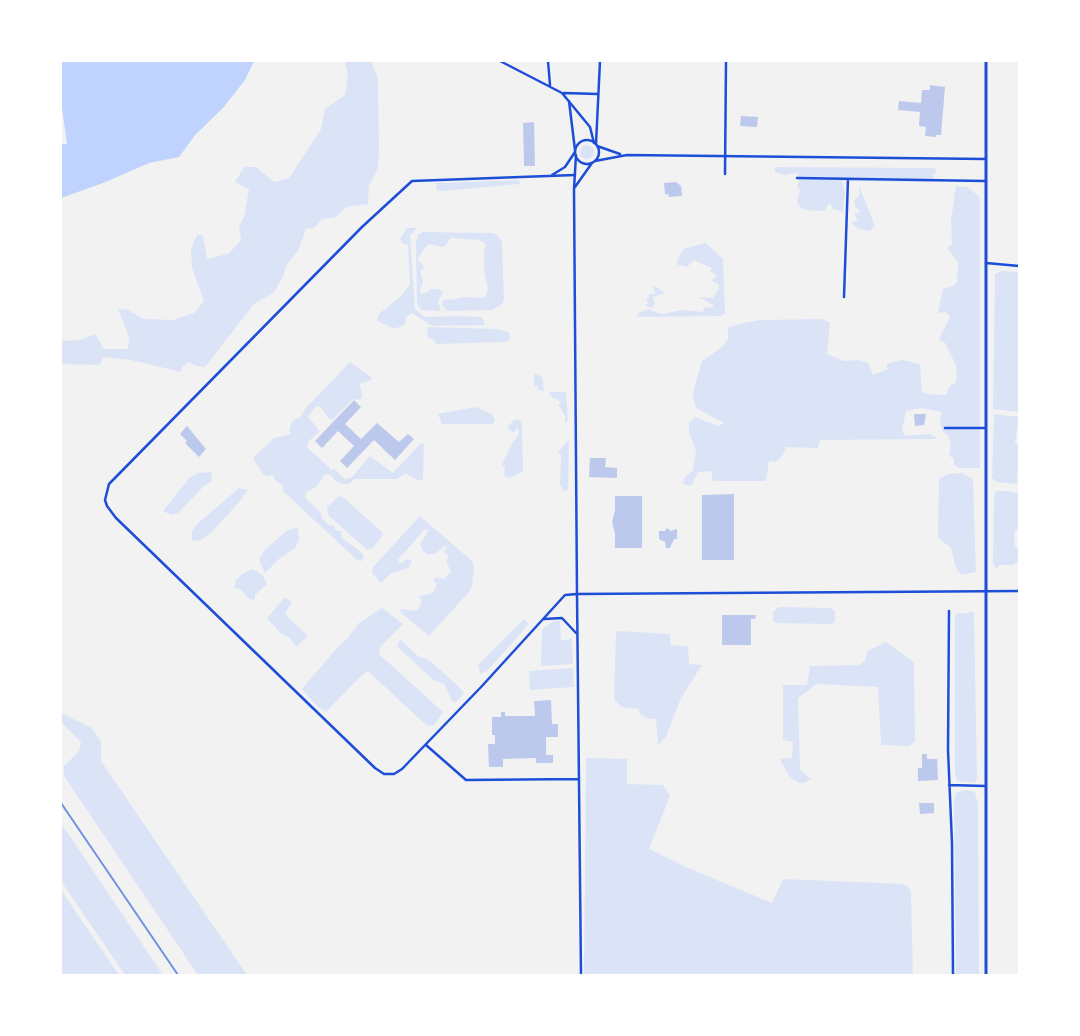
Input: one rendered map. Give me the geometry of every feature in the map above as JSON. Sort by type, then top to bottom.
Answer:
[{"type":"main road","points":[[986,61],[986,975]]},
{"type":"street","points":[[500,61],[550,85],[562,93],[590,127],[598,155],[574,189]]},
{"type":"street","points":[[548,61],[550,85]]},
{"type":"street","points":[[596,144],[600,61]]},
{"type":"street","points":[[725,174],[726,61]]},
{"type":"street","points":[[562,93],[598,94]]},
{"type":"street","points":[[565,96],[571,109],[575,153],[580,975]]},
{"type":"street","points":[[548,176],[561,170],[575,153],[579,143],[584,141],[627,155]]},
{"type":"street","points":[[575,153],[584,164],[627,155],[985,159]]},
{"type":"street","points":[[575,176],[412,181],[362,226],[109,484],[106,494],[106,506],[116,518],[375,768],[384,774],[394,774],[412,759],[543,620],[564,595],[1019,592]]},
{"type":"street","points":[[797,178],[985,181]]},
{"type":"street","points":[[844,297],[848,179]]},
{"type":"street","points":[[986,262],[1019,266]]},
{"type":"street","points":[[945,428],[985,428]]},
{"type":"street","points":[[949,611],[949,785],[952,843],[953,975]]},
{"type":"street","points":[[543,620],[562,618],[577,634]]},
{"type":"street","points":[[426,745],[466,780],[579,779]]},
{"type":"street","points":[[949,785],[985,786]]},
{"type":"shaded area","points":[[345,61],[371,61],[378,79],[378,168],[369,186],[368,204],[346,207],[336,217],[322,219],[314,228],[306,229],[298,251],[286,265],[284,275],[274,292],[254,304],[205,367],[196,366],[189,362],[182,367],[181,372],[131,360],[103,357],[100,365],[61,364],[61,341],[80,340],[95,334],[104,349],[128,349],[129,337],[118,309],[128,310],[144,319],[173,320],[194,313],[204,301],[192,268],[191,248],[197,235],[203,235],[207,259],[227,254],[241,240],[239,226],[244,217],[249,189],[235,182],[244,167],[256,167],[274,182],[289,178],[321,129],[325,109],[345,95],[348,75]]},
{"type":"shaded area","points":[[587,145],[592,147],[594,152],[592,157],[587,159],[582,157],[580,152],[582,147]]},
{"type":"shaded area","points":[[775,167],[935,168],[937,172],[933,175],[933,182],[842,181],[845,192],[843,212],[833,209],[830,203],[824,211],[805,210],[800,207],[797,202],[800,190],[797,186],[799,182],[797,173],[784,175],[775,172]]},
{"type":"shaded area","points":[[519,180],[520,184],[441,191],[437,190],[436,183]]},
{"type":"shaded area","points":[[859,186],[875,226],[870,231],[859,229],[851,223],[858,220],[854,214],[861,212],[855,206],[854,200],[859,196]]},
{"type":"shaded area","points":[[956,186],[967,187],[979,196],[980,202],[980,468],[959,468],[954,465],[954,458],[949,456],[951,444],[948,436],[943,432],[940,423],[941,412],[921,408],[906,411],[902,430],[905,436],[930,434],[936,439],[820,440],[818,448],[786,447],[783,455],[776,462],[769,461],[766,481],[713,481],[711,471],[698,472],[691,486],[683,484],[684,478],[693,471],[696,451],[689,432],[689,423],[695,417],[718,426],[724,423],[696,408],[693,398],[694,388],[702,361],[722,347],[728,339],[728,328],[738,324],[760,320],[822,319],[830,323],[827,354],[844,361],[858,360],[868,363],[873,375],[888,369],[886,364],[902,360],[912,362],[920,365],[922,391],[926,394],[946,395],[949,387],[956,382],[957,375],[956,365],[945,343],[939,339],[950,317],[945,312],[938,313],[943,289],[953,286],[957,282],[958,262],[947,248],[952,244],[951,220]]},
{"type":"shaded area","points":[[407,228],[417,228],[410,235],[415,309],[425,317],[482,317],[485,325],[432,326],[412,313],[406,317],[405,324],[395,329],[377,321],[379,314],[401,296],[410,284],[408,245],[402,243],[400,239]]},
{"type":"shaded area","points":[[423,232],[493,233],[498,236],[502,241],[504,299],[502,304],[492,310],[447,311],[442,305],[443,299],[484,298],[488,290],[484,269],[486,244],[479,240],[451,238],[444,247],[428,244],[417,259],[425,268],[420,270],[423,283],[420,288],[421,294],[431,289],[439,289],[443,293],[438,301],[441,311],[421,310],[417,304],[416,241],[419,234]]},
{"type":"shaded area","points":[[706,243],[723,259],[725,314],[721,316],[636,317],[639,313],[648,309],[661,314],[683,310],[703,312],[704,307],[713,308],[713,305],[698,297],[713,298],[719,288],[719,285],[710,279],[715,279],[717,276],[710,271],[712,268],[694,260],[687,267],[678,265],[677,261],[683,249]]},
{"type":"shaded area","points":[[1002,271],[1019,272],[1019,412],[993,409],[995,274]]},
{"type":"shaded area","points":[[651,284],[665,293],[653,297],[655,304],[651,308],[645,305],[648,303],[646,299],[649,298],[648,295],[656,293]]},
{"type":"shaded area","points":[[428,327],[496,329],[509,332],[510,338],[508,341],[503,342],[436,344],[434,340],[427,337]]},
{"type":"shaded area","points":[[350,362],[371,377],[371,380],[360,384],[362,396],[360,400],[353,399],[333,419],[329,419],[321,407],[317,406],[314,408],[308,417],[320,431],[309,441],[307,446],[309,449],[330,468],[329,470],[334,469],[345,479],[351,478],[370,456],[393,473],[421,443],[424,444],[423,480],[417,480],[405,473],[397,479],[355,479],[349,484],[343,484],[335,481],[331,475],[325,474],[317,486],[306,493],[305,498],[321,513],[321,517],[329,525],[334,526],[336,531],[341,531],[342,538],[361,552],[364,556],[362,561],[357,560],[283,491],[283,486],[274,479],[274,475],[268,476],[263,474],[253,458],[274,438],[291,434],[289,429],[293,420],[300,417],[305,409]]},
{"type":"shaded area","points":[[534,373],[542,377],[544,391],[538,390],[537,385],[534,387]]},
{"type":"shaded area","points":[[550,392],[566,392],[568,420],[565,424],[565,416],[558,404],[562,402],[553,398],[549,394]]},
{"type":"shaded area","points":[[476,407],[492,414],[495,421],[493,424],[442,424],[438,414]]},
{"type":"shaded area","points":[[994,414],[1019,417],[1015,443],[1019,444],[1017,484],[996,482],[992,478]]},
{"type":"shaded area","points":[[514,420],[520,420],[522,426],[523,471],[510,478],[504,476],[505,467],[502,465],[511,445],[519,434],[518,427],[513,433],[507,427]]},
{"type":"shaded area","points":[[569,439],[568,490],[564,491],[560,485],[561,454],[558,452]]},
{"type":"shaded area","points":[[211,472],[212,481],[203,487],[178,513],[171,515],[163,511],[190,477],[198,473]]},
{"type":"shaded area","points":[[962,473],[973,479],[976,572],[961,575],[956,568],[951,548],[938,538],[939,479],[948,474]]},
{"type":"shaded area","points":[[239,488],[248,490],[241,500],[210,534],[199,541],[192,540],[192,531],[198,523]]},
{"type":"shaded area","points":[[996,491],[1008,491],[1019,494],[1019,528],[1014,532],[1015,547],[1019,549],[1019,561],[1012,565],[1000,565],[996,569],[993,563],[994,495]]},
{"type":"shaded area","points":[[339,496],[343,497],[382,532],[383,535],[372,549],[366,549],[328,515],[327,507]]},
{"type":"shaded area","points":[[420,516],[472,561],[474,568],[472,586],[469,592],[429,636],[401,613],[400,609],[417,611],[422,602],[419,596],[430,594],[434,591],[437,584],[433,580],[436,577],[444,579],[451,571],[446,561],[449,556],[444,552],[447,547],[445,546],[435,554],[427,554],[423,551],[420,544],[429,530],[425,529],[398,560],[400,564],[407,559],[412,561],[408,568],[390,574],[381,583],[372,573],[373,567]]},
{"type":"shaded area","points":[[298,528],[299,540],[295,548],[280,558],[265,573],[259,560],[263,552],[284,533]]},
{"type":"shaded area","points":[[253,569],[263,576],[267,584],[255,595],[255,600],[249,599],[240,589],[234,588],[236,580],[242,574]]},
{"type":"shaded area","points":[[285,597],[292,602],[285,613],[308,636],[296,647],[290,638],[281,634],[267,618]]},
{"type":"shaded area","points":[[779,607],[831,608],[835,612],[834,623],[776,623],[773,620],[773,612]]},
{"type":"shaded area","points":[[382,608],[403,624],[380,647],[379,654],[443,712],[434,725],[427,726],[368,671],[326,712],[317,706],[302,689],[359,623]]},
{"type":"shaded area","points":[[974,612],[977,778],[975,783],[957,781],[955,772],[955,614]]},
{"type":"shaded area","points":[[524,619],[528,624],[521,633],[487,671],[480,674],[478,665]]},
{"type":"shaded area","points":[[554,621],[560,621],[561,641],[572,638],[573,664],[541,666],[542,629]]},
{"type":"shaded area","points":[[619,631],[670,634],[671,645],[688,647],[689,664],[702,665],[681,698],[666,736],[658,746],[656,719],[649,719],[641,715],[638,709],[625,708],[614,699],[616,633]]},
{"type":"shaded area","points":[[400,639],[418,656],[429,660],[456,684],[464,693],[459,699],[453,703],[444,684],[433,680],[397,646]]},
{"type":"shaded area","points":[[886,642],[914,662],[915,742],[909,746],[881,745],[878,687],[817,684],[798,698],[800,770],[811,779],[804,783],[799,783],[789,776],[780,759],[792,758],[793,742],[783,740],[783,685],[807,685],[810,666],[859,665],[865,661],[867,651]]},
{"type":"shaded area","points":[[573,668],[574,687],[530,690],[529,671]]},
{"type":"shaded area","points":[[61,713],[92,728],[101,742],[101,761],[247,975],[198,975],[64,776],[64,766],[79,751],[81,742],[61,722]]},
{"type":"shaded area","points":[[586,758],[627,759],[627,784],[663,785],[670,796],[649,849],[688,868],[772,903],[783,879],[903,884],[908,887],[911,891],[913,975],[584,975]]},
{"type":"shaded area","points":[[965,790],[975,792],[978,804],[979,975],[956,975],[954,800],[956,793]]},
{"type":"shaded area","points":[[61,824],[163,975],[125,975],[61,881]]},
{"type":"shaded area","points":[[61,890],[119,975],[61,975]]},
{"type":"water","points":[[61,61],[254,61],[245,80],[223,108],[196,134],[179,157],[149,163],[103,183],[61,198],[61,144],[67,144],[61,101]]},
{"type":"building","points":[[930,85],[945,87],[941,135],[936,135],[936,137],[925,136],[926,127],[919,126],[920,112],[898,110],[899,101],[921,103],[922,90],[930,90]]},
{"type":"building","points":[[741,116],[758,117],[757,127],[740,126]]},
{"type":"building","points":[[534,122],[535,166],[524,166],[523,123]]},
{"type":"building","points":[[676,182],[681,186],[682,196],[669,197],[668,194],[665,194],[664,183]]},
{"type":"building","points":[[354,400],[361,407],[345,424],[361,439],[377,423],[399,442],[408,434],[414,439],[395,460],[374,440],[347,468],[340,461],[354,446],[338,431],[322,448],[315,441]]},
{"type":"building","points":[[914,414],[926,414],[924,425],[915,426]]},
{"type":"building","points":[[187,426],[206,449],[199,457],[185,443],[187,441],[180,434]]},
{"type":"building","points":[[590,458],[606,458],[605,467],[617,468],[617,478],[589,477]]},
{"type":"building","points":[[734,494],[734,560],[702,560],[702,495]]},
{"type":"building","points":[[615,496],[642,496],[642,548],[615,548],[615,534],[612,522],[615,510]]},
{"type":"building","points":[[667,528],[671,531],[677,529],[677,539],[674,539],[670,548],[666,548],[665,542],[659,539],[659,531],[665,531]]},
{"type":"building","points":[[722,615],[756,615],[755,619],[751,619],[751,645],[722,645]]},
{"type":"building","points":[[551,700],[552,724],[558,724],[558,737],[546,737],[546,755],[553,755],[553,763],[536,763],[536,758],[503,759],[503,767],[489,767],[488,744],[495,744],[495,735],[492,735],[492,717],[501,717],[501,712],[505,712],[505,716],[535,716],[534,701]]},
{"type":"building","points":[[922,754],[927,754],[927,759],[937,759],[938,780],[918,781],[918,768],[922,768]]},
{"type":"building","points":[[919,803],[934,803],[934,813],[920,814]]},
{"type":"railway","points":[[61,803],[178,975]]}]
